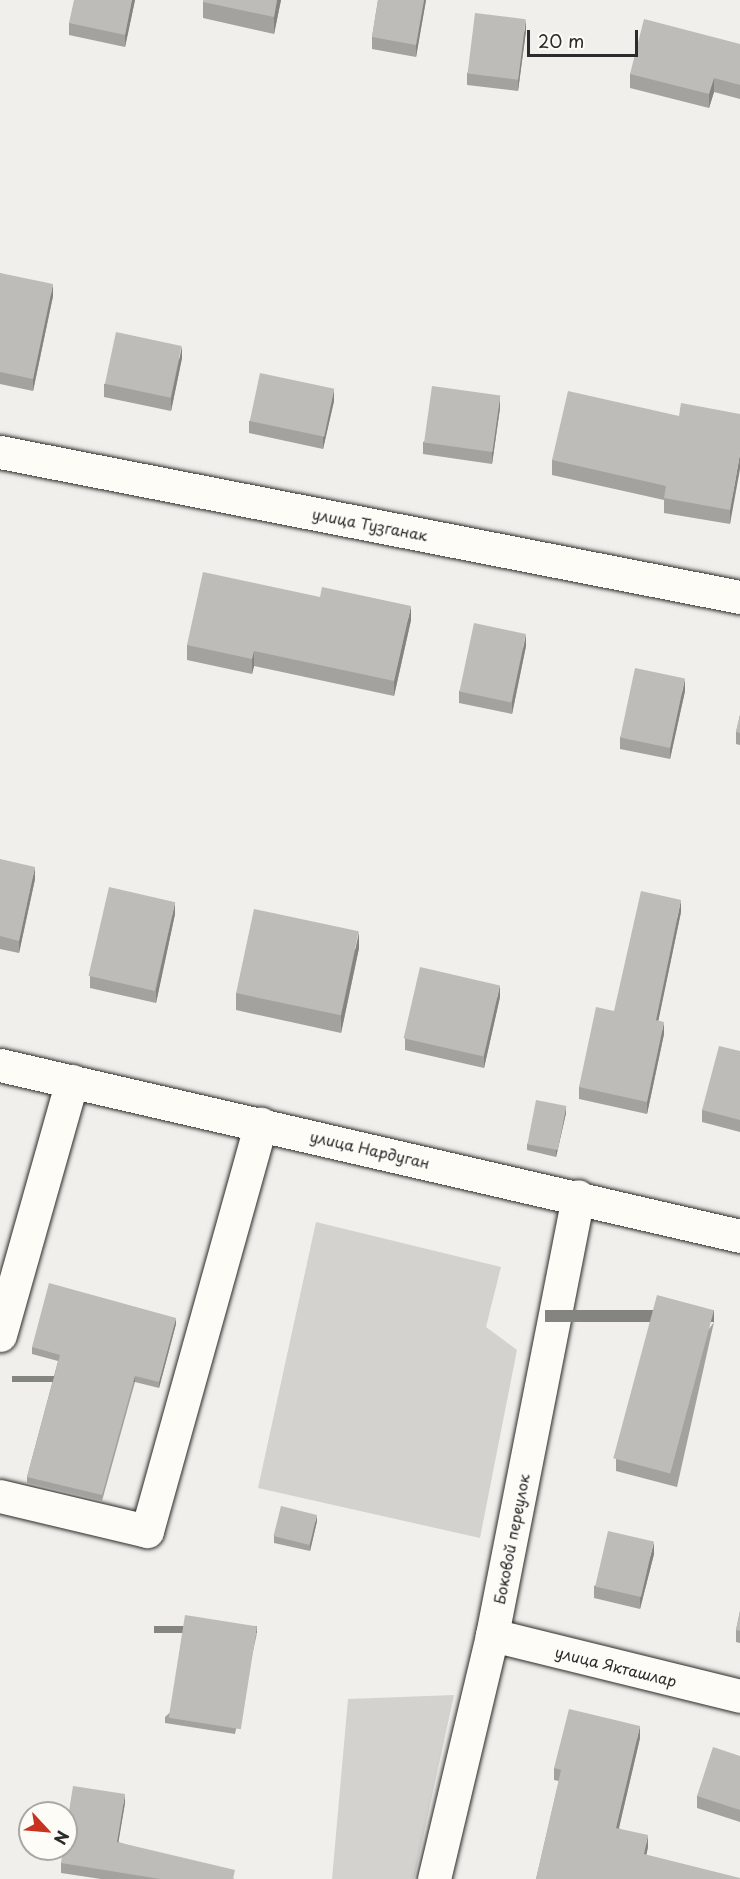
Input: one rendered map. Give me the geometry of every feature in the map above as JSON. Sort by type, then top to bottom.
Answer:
[{"type":"street","name":"улица Тузганак","points":[[0,452],[740,597]]},
{"type":"street","name":"улица Нардуган","points":[[0,1065],[578,1196],[740,1236]]},
{"type":"street","points":[[0,1335],[72,1081]]},
{"type":"street","points":[[0,1496],[147,1531],[261,1124]]},
{"type":"street","name":"Боковой переулок","points":[[434,1879],[492,1635],[578,1196]]},
{"type":"street","name":"улица Якташлар","points":[[492,1635],[740,1696]]},
{"type":"shaded area","points":[[316,1222],[501,1267],[486,1327],[517,1350],[480,1538],[258,1488]]},
{"type":"shaded area","points":[[454,1695],[414,1879],[332,1879],[348,1699]]},
{"type":"building","points":[[74,0],[132,0],[125,35],[69,23]]},
{"type":"building","points":[[203,0],[277,0],[274,17],[203,2]]},
{"type":"building","points":[[378,0],[424,0],[416,45],[372,37]]},
{"type":"building","points":[[475,13],[526,19],[518,80],[468,74]]},
{"type":"building","points":[[644,19],[740,44],[740,85],[714,78],[709,94],[630,74]]},
{"type":"building","points":[[0,273],[53,284],[33,379],[0,372]]},
{"type":"building","points":[[116,332],[182,346],[171,398],[105,384]]},
{"type":"building","points":[[260,373],[334,389],[324,437],[250,421]]},
{"type":"building","points":[[432,386],[500,396],[492,452],[424,442]]},
{"type":"building","points":[[568,391],[679,416],[681,403],[740,414],[740,454],[730,510],[664,498],[666,486],[552,460]]},
{"type":"building","points":[[203,572],[320,597],[322,587],[411,606],[394,681],[254,651],[252,659],[187,645]]},
{"type":"building","points":[[474,623],[526,634],[511,702],[459,691]]},
{"type":"building","points":[[635,668],[685,679],[670,748],[620,737]]},
{"type":"building","points":[[740,715],[740,733],[736,732]]},
{"type":"building","points":[[0,859],[35,867],[19,941],[0,936]]},
{"type":"building","points":[[109,887],[175,902],[155,991],[89,976]]},
{"type":"building","points":[[641,891],[681,900],[656,1020],[664,1022],[647,1102],[579,1087],[596,1007],[614,1011]]},
{"type":"building","points":[[254,909],[359,931],[341,1015],[236,993]]},
{"type":"building","points":[[420,967],[500,985],[483,1057],[404,1038]]},
{"type":"building","points":[[719,1046],[740,1051],[740,1120],[702,1110]]},
{"type":"building","points":[[536,1100],[566,1106],[558,1150],[527,1144]]},
{"type":"building","points":[[49,1283],[176,1318],[159,1382],[135,1376],[102,1495],[27,1477],[60,1355],[32,1347]]},
{"type":"building","points":[[657,1295],[714,1310],[670,1474],[613,1458]]},
{"type":"building","points":[[281,1506],[317,1515],[309,1545],[274,1536]]},
{"type":"building","points":[[608,1531],[654,1542],[641,1597],[595,1587]]},
{"type":"building","points":[[740,1611],[740,1631],[736,1630]]},
{"type":"building","points":[[185,1615],[257,1626],[241,1729],[169,1718]]},
{"type":"building","points":[[569,1709],[640,1726],[616,1828],[648,1835],[644,1854],[740,1879],[536,1879],[561,1770],[554,1768]]},
{"type":"building","points":[[713,1747],[740,1756],[740,1810],[697,1796]]},
{"type":"building","points":[[73,1786],[125,1794],[117,1842],[235,1870],[233,1879],[160,1879],[61,1863],[61,1861],[78,1861],[78,1801],[71,1801]]}]
